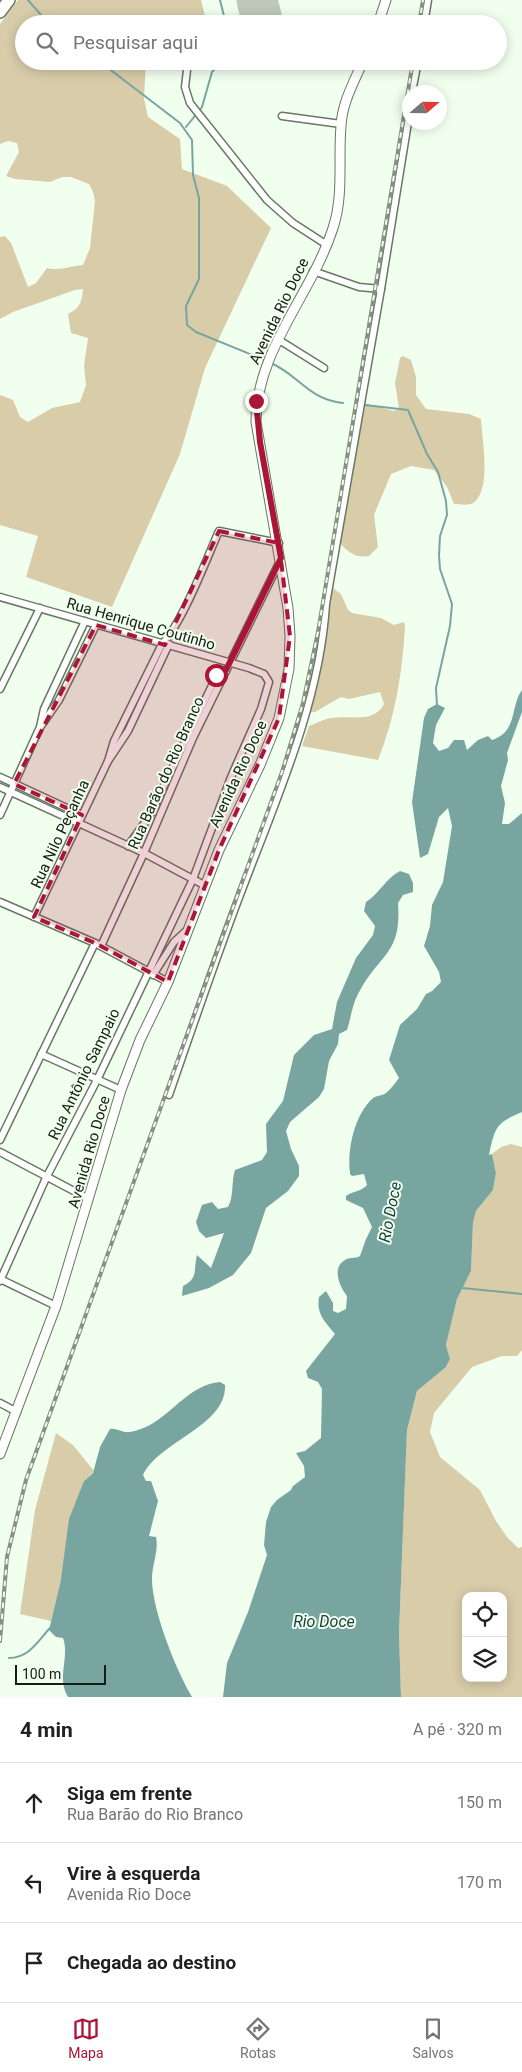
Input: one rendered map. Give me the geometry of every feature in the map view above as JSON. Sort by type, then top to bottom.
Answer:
[{"type":"highway","points":[[0,12],[9,0]]},
{"type":"street","points":[[381,15],[386,0]]},
{"type":"street","points":[[426,15],[428,0]]},
{"type":"street","points":[[187,70],[185,87],[190,103],[267,200],[293,223],[326,245]]},
{"type":"street","name":"Avenida Rio Doce","points":[[0,1454],[56,1306],[121,1090],[140,1040],[168,982],[204,885],[228,829],[260,765],[279,718],[288,669],[290,636],[279,543],[260,442],[256,401],[264,373],[326,245],[338,207],[341,124],[348,94],[359,70]]},
{"type":"street","points":[[413,85],[416,70]]},
{"type":"street","points":[[282,116],[341,124]]},
{"type":"street","points":[[169,1095],[240,895],[279,792],[318,667],[360,398],[381,289],[407,130]]},
{"type":"street","points":[[313,271],[359,288],[381,289]]},
{"type":"street","points":[[279,340],[324,368]]},
{"type":"street","name":"Rua Nilo Peçanha","points":[[108,761],[114,741],[162,644],[168,638],[219,531],[279,543]]},
{"type":"street","name":"Rua Barão do Rio Branco","points":[[41,1054],[144,853],[193,738],[281,558]]},
{"type":"street","name":"Rua Henrique Coutinho","points":[[0,597],[264,674],[268,680],[267,693],[231,777],[193,879]]},
{"type":"street","points":[[0,689],[40,608]]},
{"type":"street","points":[[40,727],[44,709],[85,621]]},
{"type":"street","points":[[0,815],[40,727],[59,700],[96,625]]},
{"type":"street","points":[[168,638],[170,647]]},
{"type":"street","name":"Rua Nilo Peçanha","points":[[34,917],[108,761],[128,732],[170,647]]},
{"type":"street","points":[[128,846],[149,818],[216,675],[226,670]]},
{"type":"street","points":[[0,778],[82,815]]},
{"type":"street","points":[[0,787],[144,853],[204,885]]},
{"type":"street","name":"Rua Antônio Sampaio","points":[[0,1280],[46,1178],[151,973],[193,879]]},
{"type":"street","points":[[0,902],[98,944],[168,982]]},
{"type":"street","points":[[151,973],[174,942],[186,931]]},
{"type":"street","points":[[0,1140],[41,1054],[121,1090]]},
{"type":"street","points":[[0,1152],[46,1178],[89,1199]]},
{"type":"street","points":[[0,1280],[56,1306]]},
{"type":"street","points":[[0,1403],[17,1412]]},
{"type":"highlighted area","points":[[219,531],[279,543],[290,636],[279,718],[219,850],[168,982],[95,943],[34,917],[82,815],[14,784],[96,625],[165,645]]},
{"type":"shaded area","points":[[18,0],[201,0],[205,15],[15,15],[15,70],[146,70],[144,98],[148,117],[180,139],[182,169],[227,186],[271,228],[205,368],[180,454],[112,607],[26,577],[38,536],[0,525],[0,395],[13,400],[20,417],[28,422],[52,408],[80,402],[86,385],[84,366],[88,338],[71,333],[68,314],[80,304],[83,289],[75,290],[13,312],[0,319],[0,237],[5,236],[11,243],[28,287],[36,283],[47,268],[61,269],[83,265],[90,248],[95,201],[89,184],[71,177],[62,177],[50,182],[15,179],[6,176],[19,152],[17,143],[8,141],[0,144],[0,24]]},
{"type":"shaded area","points":[[403,356],[411,360],[416,377],[416,395],[426,409],[469,414],[481,419],[485,464],[482,487],[479,497],[473,503],[466,505],[454,504],[447,487],[434,470],[411,466],[391,474],[374,515],[378,547],[369,556],[359,556],[347,550],[337,540],[360,402],[394,411],[399,409],[395,383],[400,358]]},
{"type":"shaded area","points":[[330,586],[341,594],[348,610],[352,613],[381,618],[394,625],[404,622],[405,625],[397,694],[389,728],[378,760],[302,746],[309,726],[325,719],[368,716],[380,710],[384,704],[380,692],[349,699],[341,697],[315,712],[305,713]]},
{"type":"shaded area","points":[[511,1144],[522,1147],[522,1350],[517,1356],[502,1356],[472,1367],[434,1413],[430,1432],[440,1457],[480,1490],[496,1521],[507,1537],[518,1548],[522,1547],[522,1697],[401,1697],[399,1633],[407,1430],[417,1391],[446,1367],[450,1359],[446,1345],[457,1299],[471,1271],[473,1223],[476,1211],[493,1190],[496,1173],[492,1154],[501,1147]]},
{"type":"shaded area","points":[[56,1433],[73,1445],[94,1471],[84,1481],[51,1621],[20,1614],[35,1510]]},
{"type":"water","name":"Rio Doce","points":[[522,690],[522,712],[507,753],[508,760],[501,786],[505,803],[502,824],[509,824],[522,813],[522,1112],[507,1119],[495,1132],[489,1155],[492,1154],[496,1173],[493,1190],[476,1211],[473,1223],[471,1271],[457,1299],[446,1345],[450,1359],[446,1367],[417,1391],[407,1430],[399,1633],[401,1697],[223,1697],[227,1663],[248,1612],[267,1555],[264,1545],[266,1522],[271,1507],[305,1477],[304,1466],[296,1453],[305,1451],[321,1438],[322,1389],[318,1382],[308,1378],[306,1371],[335,1334],[320,1313],[319,1297],[326,1291],[333,1303],[333,1311],[338,1313],[346,1309],[347,1296],[338,1278],[338,1268],[347,1259],[360,1256],[372,1227],[363,1208],[346,1200],[346,1196],[367,1185],[364,1174],[352,1176],[350,1174],[351,1144],[356,1124],[366,1106],[374,1098],[386,1093],[399,1078],[389,1060],[400,1025],[417,1009],[426,994],[441,982],[439,972],[424,946],[430,926],[432,905],[443,882],[452,826],[448,808],[439,817],[428,854],[420,858],[412,802],[424,718],[428,709],[437,704],[445,708],[436,725],[433,743],[439,751],[448,748],[454,740],[464,740],[467,750],[478,740],[488,736],[492,740],[506,731],[510,725],[518,696]]},
{"type":"water","points":[[400,871],[409,874],[413,883],[413,892],[403,895],[398,903],[398,920],[393,944],[358,994],[347,1030],[339,1034],[338,1044],[329,1061],[324,1089],[319,1097],[290,1122],[286,1131],[291,1149],[299,1166],[299,1176],[288,1191],[266,1208],[251,1253],[233,1275],[209,1288],[182,1296],[183,1286],[193,1277],[197,1255],[211,1268],[224,1233],[206,1238],[199,1231],[196,1222],[202,1205],[212,1202],[218,1209],[228,1207],[235,1170],[262,1160],[267,1152],[266,1124],[283,1101],[294,1055],[314,1035],[332,1029],[337,1002],[356,958],[373,935],[375,926],[364,911],[366,902],[390,878]]},
{"type":"water","points":[[220,1382],[225,1385],[223,1399],[215,1412],[204,1423],[163,1452],[151,1463],[143,1475],[146,1481],[151,1481],[158,1501],[149,1536],[156,1537],[157,1542],[152,1579],[156,1607],[172,1656],[192,1697],[68,1697],[63,1682],[65,1645],[63,1638],[56,1637],[49,1630],[61,1579],[69,1519],[84,1481],[93,1473],[100,1447],[110,1429],[127,1432],[146,1427],[191,1393],[210,1384]]},
{"type":"waterway","points":[[28,0],[41,15]]},
{"type":"waterway","points":[[220,0],[224,15]]},
{"type":"waterway","points":[[111,70],[180,123],[192,140],[193,175],[199,198],[199,279],[186,306],[187,325],[196,332],[267,361]]},
{"type":"waterway","points":[[186,127],[202,107],[214,70]]},
{"type":"waterway","points":[[271,363],[290,374],[312,392],[331,401],[343,403]]},
{"type":"waterway","points":[[365,405],[408,410],[427,454],[438,472],[446,501],[447,515],[440,536],[439,555],[440,569],[452,604],[450,626],[436,688],[437,705]]},
{"type":"waterway","points":[[462,1288],[522,1294]]},
{"type":"waterway","points":[[9,1658],[28,1652],[50,1628]]},
{"type":"runway","points":[[257,0],[261,15]]},
{"type":"railway","points":[[420,15],[423,0]]},
{"type":"railway","points":[[0,1641],[7,1557],[26,1480],[282,772],[303,703],[318,632],[412,70]]},
{"type":"route","points":[[216,675],[226,670],[281,558],[256,422],[256,401]]}]
